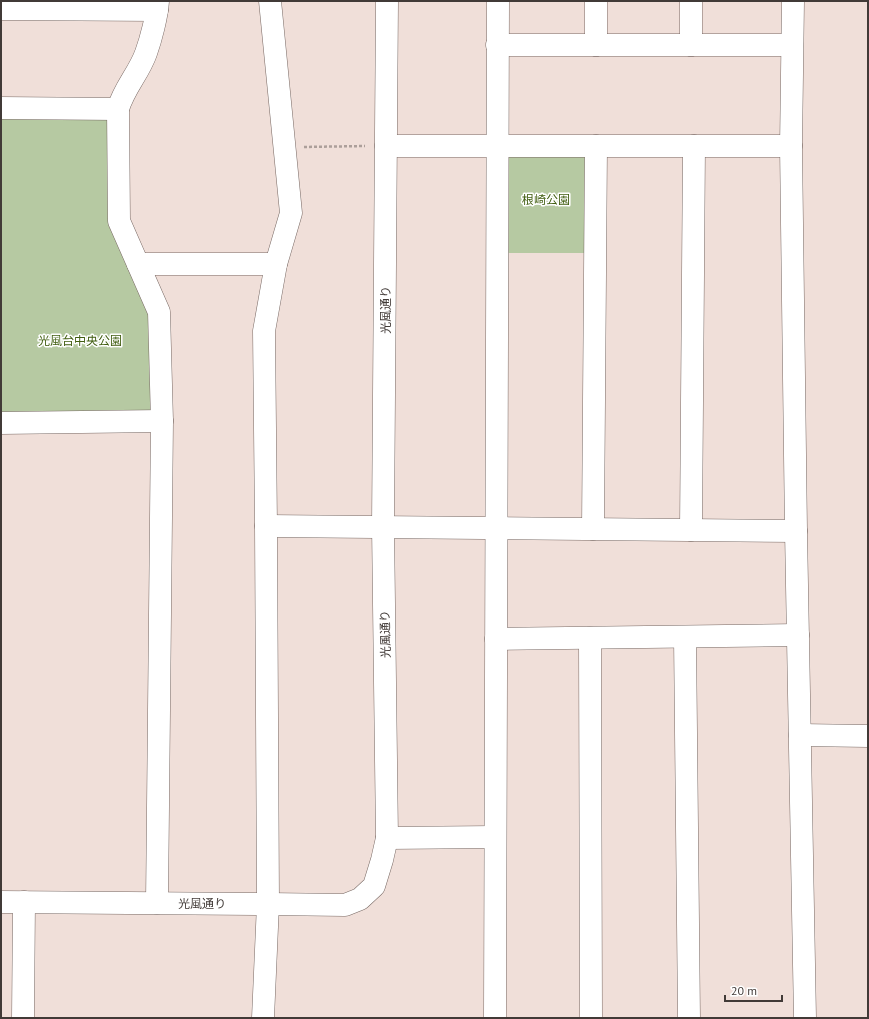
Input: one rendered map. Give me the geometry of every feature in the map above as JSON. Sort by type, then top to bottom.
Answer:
[{"type":"street","points":[[263,1018],[268,904],[264,331],[276,264],[290,213],[270,1]]},
{"type":"street","name":"光風通り","points":[[1,902],[345,905],[360,899],[374,886],[387,838],[383,526],[388,1]]},
{"type":"street","points":[[495,1018],[498,1]]},
{"type":"street","points":[[596,1],[596,45]]},
{"type":"street","points":[[691,1],[691,45]]},
{"type":"street","points":[[793,1],[791,146],[805,1018]]},
{"type":"street","points":[[1,9],[157,5],[146,53],[121,98],[118,109],[119,221],[159,312],[162,421],[157,903]]},
{"type":"street","points":[[498,45],[792,45]]},
{"type":"street","points":[[1,108],[118,109]]},
{"type":"street","points":[[386,146],[791,146]]},
{"type":"street","points":[[593,529],[596,146]]},
{"type":"street","points":[[691,530],[694,146]]},
{"type":"street","points":[[138,264],[276,264]]},
{"type":"street","points":[[1,422],[162,421]]},
{"type":"street","points":[[266,526],[796,531]]},
{"type":"street","points":[[496,640],[798,635]]},
{"type":"street","points":[[685,637],[689,1018]]},
{"type":"street","points":[[590,638],[591,1018]]},
{"type":"street","points":[[800,735],[868,736]]},
{"type":"street","points":[[387,838],[495,837]]},
{"type":"street","points":[[23,1018],[24,902]]},
{"type":"path","points":[[284,147],[386,146]]},
{"type":"green space","name":"光風台中央公園","points":[[1,108],[118,109],[119,221],[159,312],[162,421],[1,422]]},
{"type":"green space","name":"根崎公園","points":[[497,146],[596,146],[595,253],[497,253]]}]
